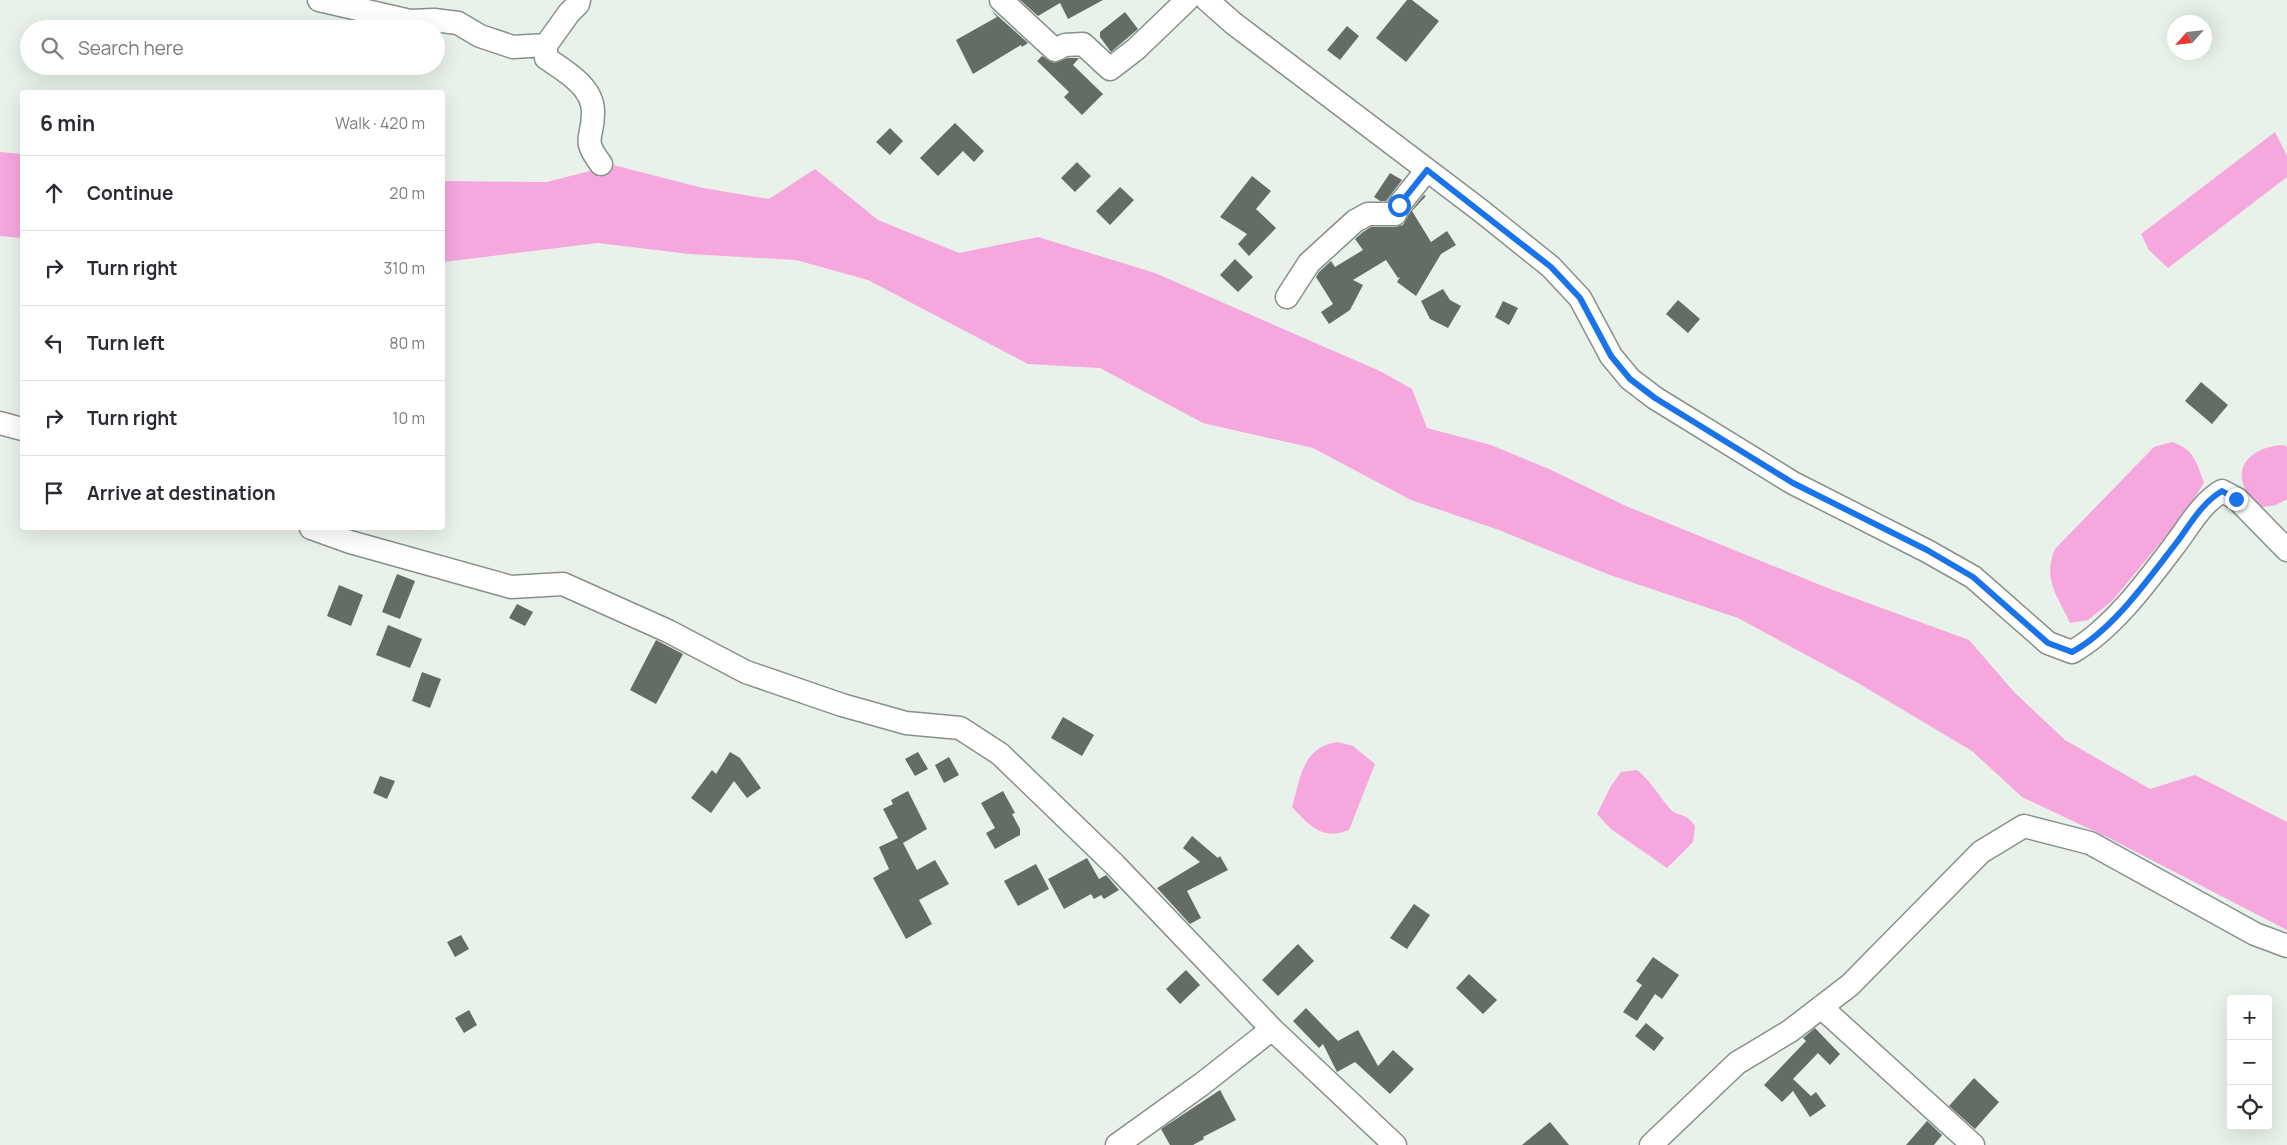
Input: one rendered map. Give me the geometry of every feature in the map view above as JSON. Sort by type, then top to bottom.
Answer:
[{"type":"street","points":[[319,0],[406,20]]},
{"type":"street","points":[[579,0],[578,4],[569,13],[546,45],[546,58],[573,77],[588,94],[594,111],[589,137],[590,148],[601,164]]},
{"type":"street","points":[[1001,0],[1055,50],[1065,44],[1083,44],[1110,69],[1136,49],[1187,0]]},
{"type":"street","points":[[1207,0],[1233,23],[1551,267],[1580,298],[1611,356],[1630,379],[1655,398],[1793,483],[1927,550],[1973,577],[2048,643],[2072,652],[2089,643],[2101,632],[2167,554],[2209,499],[2222,491],[2236,499],[2287,550]]},
{"type":"street","points":[[445,21],[458,23],[480,36],[512,47],[546,45]]},
{"type":"street","points":[[1287,297],[1309,263],[1355,220],[1368,214],[1395,214],[1399,205],[1427,170]]},
{"type":"street","points":[[0,423],[20,428]]},
{"type":"street","points":[[317,530],[350,542],[511,587],[563,584],[668,631],[746,672],[842,705],[906,723],[960,728],[1000,754],[1108,858],[1272,1029],[1395,1145]]},
{"type":"street","points":[[1651,1145],[1737,1063],[1790,1031],[1850,985],[1982,852],[2024,826],[2090,843],[2256,934],[2287,946]]},
{"type":"street","points":[[1821,1007],[1974,1145]]},
{"type":"street","points":[[1117,1145],[1202,1084],[1272,1029]]},
{"type":"shaded area","points":[[2275,132],[2287,156],[2287,177],[2168,268],[2149,250],[2141,234]]},
{"type":"shaded area","points":[[0,152],[20,154],[20,238],[0,236]]},
{"type":"shaded area","points":[[613,165],[703,188],[769,199],[815,169],[878,220],[959,253],[1038,237],[1155,273],[1382,372],[1412,389],[1427,428],[1491,445],[1549,469],[1626,506],[1830,589],[1969,640],[2015,693],[2065,740],[2150,789],[2195,775],[2287,822],[2287,930],[2111,839],[2022,797],[1972,751],[1858,683],[1738,618],[1610,575],[1499,530],[1411,500],[1313,448],[1203,423],[1100,368],[1028,364],[868,280],[796,260],[689,254],[598,243],[445,262],[445,181],[547,182]]},
{"type":"shaded area","points":[[2172,442],[2185,449],[2194,458],[2204,483],[2184,514],[2112,601],[2088,620],[2070,623],[2053,587],[2051,578],[2051,560],[2055,549],[2154,447]]},
{"type":"shaded area","points":[[2283,445],[2287,447],[2287,499],[2276,505],[2262,507],[2246,493],[2242,477],[2243,469],[2251,456],[2266,448]]},
{"type":"shaded area","points":[[1337,742],[1353,746],[1375,764],[1349,830],[1331,834],[1310,825],[1292,807],[1301,775],[1310,757],[1316,750],[1325,745]]},
{"type":"shaded area","points":[[1637,770],[1651,784],[1670,809],[1688,818],[1695,826],[1693,842],[1667,868],[1611,829],[1597,814],[1611,786],[1621,772]]},
{"type":"building","points":[[1020,0],[1103,0],[1068,19],[1060,3],[1038,16]]},
{"type":"building","points":[[1407,0],[1412,0],[1439,21],[1406,62],[1376,38]]},
{"type":"building","points":[[991,10],[1028,43],[1022,47],[1021,45],[973,74],[956,40],[997,17]]},
{"type":"building","points":[[1125,12],[1138,29],[1111,52],[1100,37],[1100,32]]},
{"type":"building","points":[[1347,26],[1359,36],[1340,60],[1327,50]]},
{"type":"building","points":[[1042,56],[1054,63],[1068,58],[1079,58],[1073,65],[1103,94],[1082,115],[1064,97],[1069,92],[1037,61]]},
{"type":"building","points":[[955,123],[984,151],[974,162],[963,151],[938,176],[920,158]]},
{"type":"building","points":[[890,128],[903,141],[890,155],[876,142]]},
{"type":"building","points":[[1077,162],[1091,176],[1075,192],[1061,178]]},
{"type":"building","points":[[1390,173],[1402,180],[1386,201],[1380,201],[1374,197]]},
{"type":"building","points":[[1252,176],[1271,191],[1256,209],[1276,228],[1249,256],[1238,244],[1247,234],[1220,217]]},
{"type":"building","points":[[1120,187],[1134,200],[1110,225],[1096,211]]},
{"type":"building","points":[[1424,195],[1426,196],[1412,211],[1431,242],[1447,231],[1456,245],[1441,254],[1416,296],[1397,282],[1400,277],[1398,278],[1386,260],[1353,280],[1363,285],[1350,310],[1329,324],[1321,312],[1333,304],[1316,277],[1319,272],[1331,261],[1335,267],[1363,250],[1355,239],[1371,227],[1403,225],[1410,212]]},
{"type":"building","points":[[1235,259],[1253,277],[1238,292],[1220,275]]},
{"type":"building","points":[[1443,289],[1450,300],[1461,306],[1448,328],[1430,319],[1421,301]]},
{"type":"building","points":[[1678,300],[1700,319],[1688,333],[1666,314]]},
{"type":"building","points":[[1503,301],[1518,308],[1509,325],[1495,317]]},
{"type":"building","points":[[2201,382],[2228,405],[2212,424],[2185,401]]},
{"type":"building","points":[[397,574],[415,581],[400,619],[382,612]]},
{"type":"building","points":[[339,585],[363,595],[351,626],[327,616]]},
{"type":"building","points":[[517,604],[533,612],[525,626],[509,618]]},
{"type":"building","points":[[388,625],[422,639],[410,668],[376,655]]},
{"type":"building","points":[[656,640],[683,654],[656,704],[630,690]]},
{"type":"building","points":[[422,672],[441,679],[430,708],[412,701]]},
{"type":"building","points":[[1063,717],[1094,735],[1082,756],[1051,738]]},
{"type":"building","points":[[730,752],[740,758],[761,788],[747,798],[734,781],[711,813],[691,798],[712,770],[716,774]]},
{"type":"building","points":[[918,752],[928,769],[915,776],[905,759]]},
{"type":"building","points":[[949,757],[959,775],[944,783],[935,765]]},
{"type":"building","points":[[380,776],[395,781],[387,799],[373,793]]},
{"type":"building","points":[[908,791],[927,829],[903,843],[917,870],[935,860],[949,884],[919,900],[932,924],[906,939],[873,878],[889,869],[879,847],[898,838],[883,809],[893,804],[891,800]]},
{"type":"building","points":[[1003,791],[1015,813],[1012,814],[1020,829],[1020,835],[995,849],[986,833],[995,828],[981,803]]},
{"type":"building","points":[[1192,836],[1218,858],[1220,856],[1228,870],[1187,891],[1201,918],[1190,924],[1157,888],[1200,862],[1183,848]]},
{"type":"building","points":[[1087,858],[1099,879],[1106,875],[1119,890],[1104,899],[1101,895],[1094,899],[1091,894],[1064,909],[1048,879]]},
{"type":"building","points":[[1036,864],[1049,889],[1018,906],[1004,881]]},
{"type":"building","points":[[1414,904],[1430,915],[1407,949],[1390,938]]},
{"type":"building","points":[[461,935],[469,949],[455,957],[447,942]]},
{"type":"building","points":[[1298,944],[1314,961],[1278,996],[1262,980]]},
{"type":"building","points":[[1653,957],[1679,975],[1662,999],[1655,994],[1637,1021],[1623,1012],[1642,985],[1636,981]]},
{"type":"building","points":[[1186,970],[1200,985],[1180,1004],[1166,989]]},
{"type":"building","points":[[1469,974],[1497,1000],[1483,1014],[1456,988]]},
{"type":"building","points":[[1306,1008],[1338,1041],[1358,1030],[1378,1066],[1393,1050],[1414,1069],[1390,1094],[1355,1062],[1337,1072],[1323,1044],[1319,1048],[1293,1021]]},
{"type":"building","points":[[469,1010],[477,1025],[464,1033],[455,1018]]},
{"type":"building","points":[[1646,1023],[1664,1038],[1654,1051],[1635,1036]]},
{"type":"building","points":[[1815,1028],[1840,1054],[1830,1065],[1818,1053],[1793,1079],[1811,1096],[1816,1092],[1826,1106],[1810,1117],[1793,1091],[1782,1102],[1764,1085],[1806,1041],[1803,1038]]},
{"type":"building","points":[[1974,1078],[1999,1102],[1975,1129],[1949,1106]]},
{"type":"building","points":[[1220,1090],[1236,1120],[1203,1137],[1204,1139],[1193,1145],[1170,1145],[1161,1129]]},
{"type":"building","points":[[1927,1121],[1942,1135],[1934,1145],[1906,1145]]},
{"type":"building","points":[[1550,1122],[1569,1145],[1522,1145]]},
{"type":"route","points":[[1399,205],[1427,170],[1551,267],[1580,298],[1611,356],[1630,379],[1655,398],[1793,483],[1927,550],[1973,577],[2048,643],[2072,652],[2089,643],[2106,627],[2167,554],[2209,499],[2222,491],[2236,499]]}]
